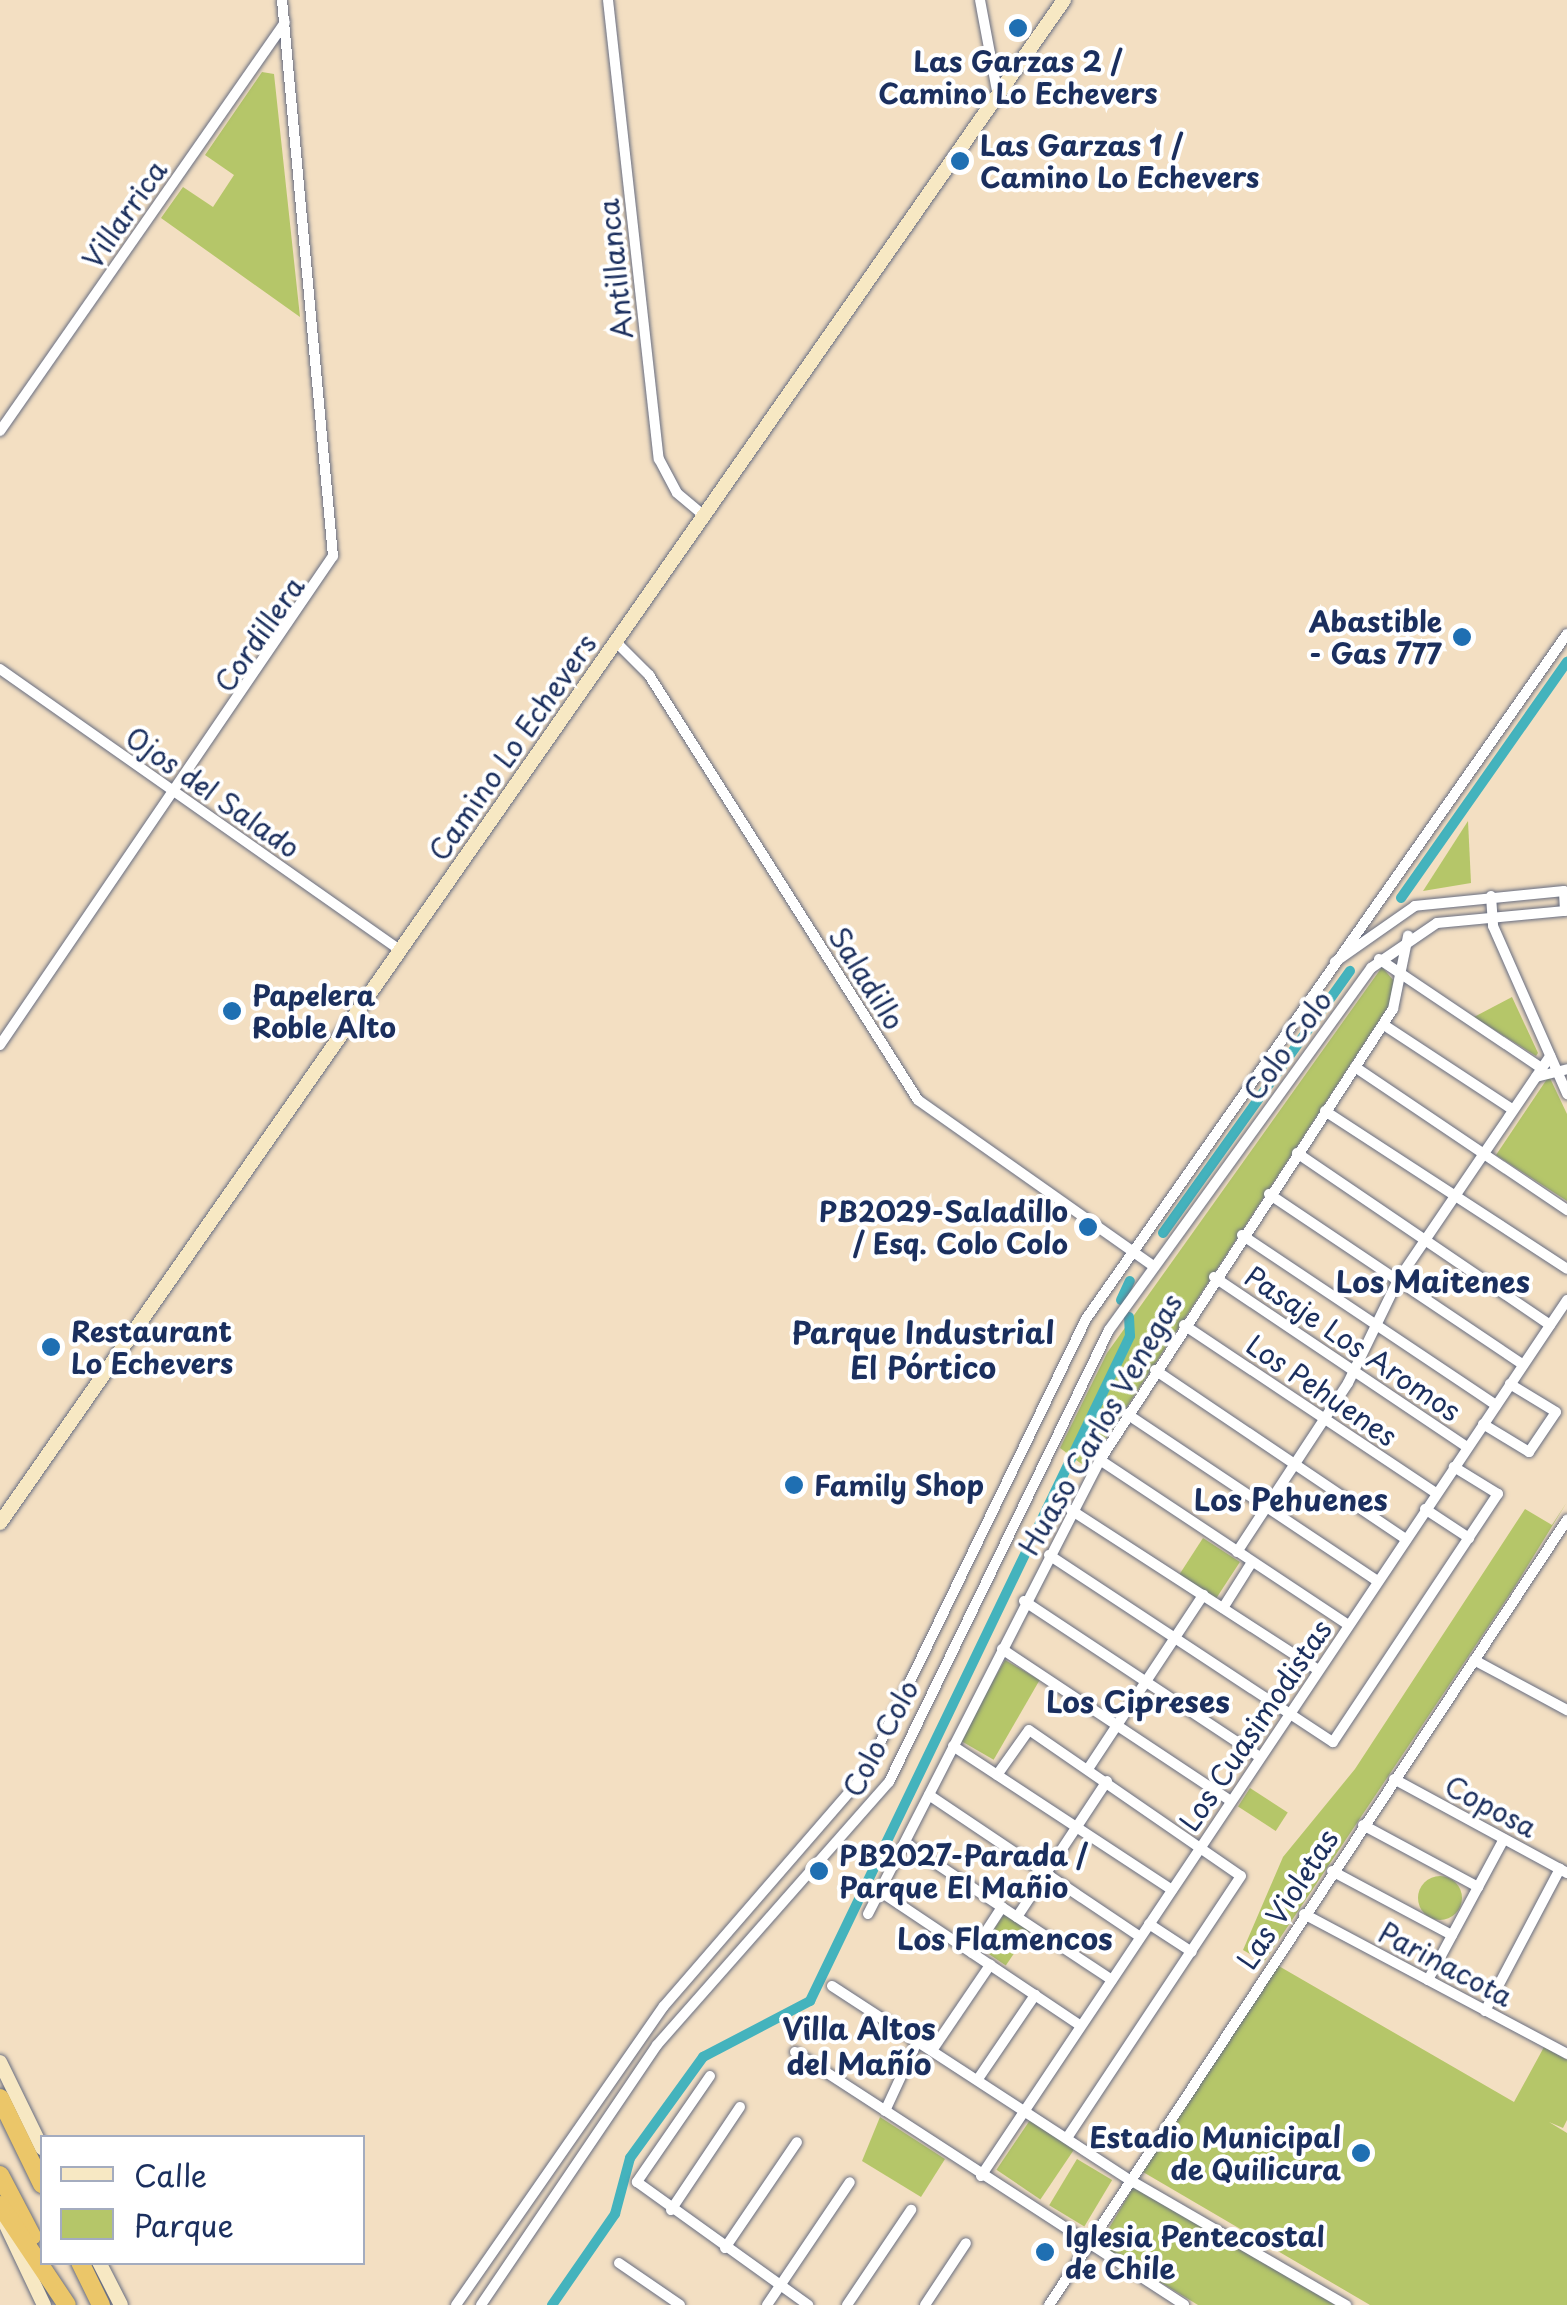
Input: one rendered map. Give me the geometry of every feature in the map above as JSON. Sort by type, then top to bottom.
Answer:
[{"type":"highway","points":[[0,2098],[40,2180]]},
{"type":"highway","points":[[0,2175],[40,2252]]},
{"type":"highway","points":[[0,2205],[40,2265]]},
{"type":"highway","points":[[40,2265],[67,2305]]},
{"type":"highway","points":[[47,2265],[67,2305]]},
{"type":"highway","points":[[82,2265],[102,2305]]},
{"type":"highway","points":[[96,2265],[102,2305]]},
{"type":"main road","name":"Camino Lo Echevers","points":[[0,1523],[1064,0]]},
{"type":"main road","points":[[0,2062],[40,2144]]},
{"type":"main road","points":[[0,2214],[44,2305]]},
{"type":"main road","points":[[98,2265],[121,2305]]},
{"type":"street","name":"Cordillera","points":[[0,1045],[321,585],[335,547],[282,0]]},
{"type":"street","name":"Antillanca","points":[[608,0],[659,458],[676,493],[704,516]]},
{"type":"street","points":[[980,0],[998,96]]},
{"type":"street","name":"Villarrica","points":[[0,431],[285,23]]},
{"type":"street","name":"Colo Colo","points":[[456,2305],[594,2103],[742,1918],[866,1774],[1006,1473],[1132,1251],[1567,634]]},
{"type":"street","name":"Saladillo","points":[[616,642],[649,676],[918,1100],[1153,1266]]},
{"type":"street","name":"Ojos del Salado","points":[[0,669],[401,951]]},
{"type":"street","name":"Colo Colo","points":[[481,2305],[687,2007],[889,1782],[1029,1484],[1153,1266],[1379,959],[1408,936],[1491,915],[1565,911],[1564,891],[1492,896],[1401,913],[1336,962]]},
{"type":"street","points":[[1382,896],[1401,913]]},
{"type":"street","points":[[1492,896],[1491,915],[1550,1056],[1561,1069],[1567,1094]]},
{"type":"street","name":"Huaso Carlos Venegas","points":[[868,1914],[1048,1555],[1100,1460],[1214,1277],[1384,1025],[1403,977],[1408,936]]},
{"type":"street","points":[[1379,959],[1538,1072],[1561,1069]]},
{"type":"street","points":[[1384,1025],[1512,1109]]},
{"type":"street","points":[[1237,1552],[1354,1372],[1398,1280],[1550,1056]]},
{"type":"street","points":[[1355,1067],[1567,1210]]},
{"type":"street","points":[[1325,1111],[1567,1269]]},
{"type":"street","points":[[1297,1153],[1550,1324]]},
{"type":"street","points":[[1269,1194],[1523,1366]]},
{"type":"street","points":[[1242,1235],[1496,1405]]},
{"type":"street","name":"Pasaje Los Aromos","points":[[1214,1277],[1467,1447]]},
{"type":"street","name":"Los Cuasimodistas","points":[[982,2176],[1567,1300]]},
{"type":"street","name":"Los Pehuenes","points":[[1184,1325],[1436,1493]]},
{"type":"street","points":[[1155,1370],[1406,1539]]},
{"type":"street","points":[[1483,1424],[1529,1452],[1556,1412],[1510,1384]]},
{"type":"street","points":[[1127,1414],[1377,1582]]},
{"type":"street","points":[[1100,1460],[1348,1625]]},
{"type":"street","points":[[1048,1555],[1334,1742],[1498,1494],[1454,1467]]},
{"type":"street","points":[[1006,1473],[1029,1484]]},
{"type":"street","points":[[998,1491],[1020,1502]]},
{"type":"street","points":[[1425,1509],[1470,1538]]},
{"type":"street","points":[[1071,1510],[1318,1670]]},
{"type":"street","name":"Las Violetas","points":[[1049,2305],[1332,1871],[1474,1660],[1562,1538],[1567,1520]]},
{"type":"street","points":[[1223,1608],[1252,1562]]},
{"type":"street","points":[[1088,1769],[1203,1596]]},
{"type":"street","points":[[1024,1602],[1260,1758]]},
{"type":"street","points":[[1002,1649],[1231,1801]]},
{"type":"street","points":[[1474,1660],[1567,1710]]},
{"type":"street","points":[[997,1775],[1029,1730],[1202,1844],[1241,1876],[1067,2138]]},
{"type":"street","points":[[953,1746],[1172,1890]]},
{"type":"street","name":"Coposa","points":[[1394,1779],[1564,1871]]},
{"type":"street","points":[[1017,1917],[1107,1781]]},
{"type":"street","points":[[929,1795],[1140,1937]]},
{"type":"street","points":[[1364,1824],[1478,1888]]},
{"type":"street","points":[[1428,1980],[1504,1839]]},
{"type":"street","points":[[904,1842],[1112,1980]]},
{"type":"street","points":[[1332,1871],[1452,1935]]},
{"type":"street","points":[[1485,2011],[1564,1871]]},
{"type":"street","points":[[878,1890],[1081,2026]]},
{"type":"street","points":[[754,1904],[770,1918]]},
{"type":"street","points":[[972,1953],[1002,1908]]},
{"type":"street","name":"Parinacota","points":[[1304,1914],[1567,2054]]},
{"type":"street","points":[[742,1918],[757,1932]]},
{"type":"street","points":[[1149,1924],[1192,1952]]},
{"type":"street","points":[[932,2049],[990,1964]]},
{"type":"street","points":[[832,1986],[1130,2180],[1346,2305]]},
{"type":"street","points":[[978,2079],[1036,1995]]},
{"type":"street","points":[[885,2111],[918,2040]]},
{"type":"street","points":[[795,2052],[1184,2305]]},
{"type":"street","points":[[710,2076],[636,2182],[808,2305]]},
{"type":"street","points":[[594,2103],[604,2124]]},
{"type":"street","points":[[671,2210],[740,2107]]},
{"type":"street","points":[[726,2248],[797,2142]]},
{"type":"street","points":[[767,2305],[850,2182]]},
{"type":"street","points":[[847,2305],[911,2210]]},
{"type":"street","points":[[925,2305],[966,2242]]},
{"type":"street","points":[[618,2263],[680,2305]]},
{"type":"green space","points":[[262,72],[274,74],[300,317],[161,218],[183,187],[213,207],[234,175],[205,155]]},
{"type":"green space","points":[[1468,821],[1471,883],[1423,891]]},
{"type":"green space","points":[[1382,967],[1394,981],[1391,1002],[1087,1468],[1060,1448],[1107,1353]]},
{"type":"green space","points":[[1512,997],[1538,1053],[1536,1056],[1474,1017]]},
{"type":"green space","points":[[1549,1076],[1567,1114],[1567,1201],[1496,1155]]},
{"type":"green space","points":[[1567,1502],[1514,1588],[1264,1962],[1243,1950],[1283,1857],[1355,1769],[1525,1509],[1552,1525]]},
{"type":"green space","points":[[1203,1538],[1240,1562],[1216,1599],[1179,1575]]},
{"type":"green space","points":[[1005,1660],[1040,1680],[994,1760],[959,1740]]},
{"type":"green space","points":[[1250,1788],[1288,1813],[1276,1831],[1238,1806]]},
{"type":"green space","points":[[1440,1876],[1456,1882],[1462,1898],[1456,1914],[1440,1920],[1424,1914],[1418,1898],[1424,1882]]},
{"type":"green space","points":[[1005,1913],[1030,1930],[1006,1965],[981,1949]]},
{"type":"green space","name":"Estadio Municipal de Quilicura","points":[[1277,1965],[1514,2102],[1544,2047],[1567,2060],[1567,2120],[1563,2128],[1549,2122],[1567,2133],[1567,2305],[1370,2305],[1143,2172]]},
{"type":"green space","points":[[880,2117],[945,2159],[921,2197],[862,2161]]},
{"type":"green space","points":[[1030,2120],[1074,2150],[1040,2199],[996,2170]]},
{"type":"green space","points":[[1077,2159],[1112,2180],[1084,2226],[1049,2205]]},
{"type":"green space","points":[[1134,2186],[1335,2305],[1198,2305],[1099,2245]]},
{"type":"waterway","points":[[1401,898],[1567,662]]},
{"type":"waterway","points":[[1163,1233],[1350,971]]},
{"type":"waterway","points":[[1121,1300],[1130,1281]]},
{"type":"waterway","points":[[552,2305],[615,2214],[630,2158],[703,2057],[810,2001],[1130,1336],[1129,1317]]},
{"type":"place","name":"Las Garzas 2 / Camino Lo Echevers","points":[[1018,28]]},
{"type":"place","name":"Las Garzas 1 / Camino Lo Echevers","points":[[960,161]]},
{"type":"place","name":"Abastible - Gas 777","points":[[1462,637]]},
{"type":"place","name":"Papelera Roble Alto","points":[[232,1011]]},
{"type":"place","name":"PB2029-Saladillo / Esq. Colo Colo","points":[[1088,1227]]},
{"type":"place","name":"Restaurant Lo Echevers","points":[[51,1347]]},
{"type":"place","name":"Family Shop","points":[[794,1485]]},
{"type":"place","name":"PB2027-Parada / Parque El Mañio","points":[[819,1871]]},
{"type":"place","name":"Estadio Municipal de Quilicura","points":[[1361,2153]]},
{"type":"place","name":"Iglesia Pentecostal de Chile","points":[[1045,2252]]},
{"type":"district","name":"Los Maitenes","points":[[1433,1281]]},
{"type":"district","name":"Parque Industrial El Pórtico","points":[[923,1349]]},
{"type":"district","name":"Los Pehuenes","points":[[1291,1499]]},
{"type":"district","name":"Los Cipreses","points":[[1138,1701]]},
{"type":"district","name":"Los Flamencos","points":[[1005,1938]]},
{"type":"district","name":"Villa Altos del Mañío","points":[[859,2045]]}]
